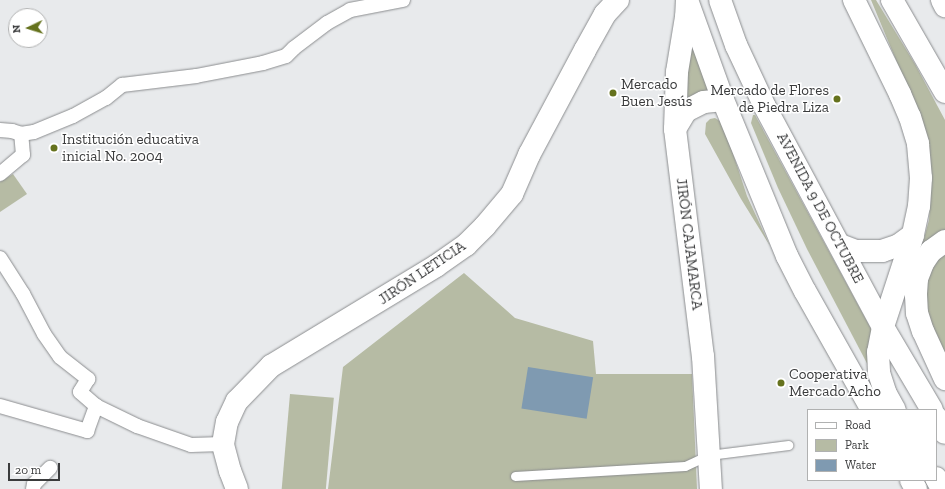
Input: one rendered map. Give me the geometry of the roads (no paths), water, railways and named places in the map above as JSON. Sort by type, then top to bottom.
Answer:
[{"type":"main road","name":"JIRÓN LETICIA","points":[[237,489],[230,471],[223,444],[227,422],[238,401],[271,366],[436,266],[466,245],[485,226],[512,194],[530,155],[585,50],[605,14],[618,0]]},
{"type":"main road","points":[[687,0],[724,100],[787,256],[805,291],[869,404],[890,409]]},
{"type":"main road","name":"JIRÓN CAJAMARCA","points":[[687,0],[686,17],[677,72],[675,129],[703,356],[711,489]]},
{"type":"main road","name":"AVENIDA 9 DE OCTUBRE","points":[[720,0],[736,45],[765,107],[883,327],[931,409]]},
{"type":"main road","points":[[854,0],[900,94],[910,117],[918,144],[921,178],[919,206],[913,235],[883,327],[878,352],[879,373],[886,394],[894,409]]},
{"type":"main road","points":[[892,0],[945,92]]},
{"type":"main road","points":[[942,0],[945,6]]},
{"type":"main road","points":[[675,129],[686,111],[704,102],[724,100]]},
{"type":"main road","points":[[840,245],[856,251],[874,252],[899,245],[913,235]]},
{"type":"main road","points":[[945,241],[931,251],[923,263],[917,279],[916,296],[917,313],[945,379]]},
{"type":"main road","points":[[937,419],[945,433]]},
{"type":"main road","points":[[937,480],[942,489]]},
{"type":"street","points":[[0,130],[21,134],[34,132],[74,116],[106,98],[122,85],[196,76],[263,63],[286,56],[294,48],[327,23],[350,10],[403,0]]},
{"type":"street","points":[[0,174],[23,155],[21,134]]},
{"type":"street","points":[[0,258],[23,294],[44,334],[60,357],[88,379],[80,392],[96,406],[137,426],[191,445],[223,444]]},
{"type":"street","points":[[0,406],[87,431],[96,406]]},
{"type":"street","points":[[33,489],[34,484],[50,468]]},
{"type":"lane","points":[[515,476],[684,466],[709,455],[788,445]]},
{"type":"water","points":[[528,367],[593,377],[587,419],[521,408]]},
{"type":"place","name":"Mercado Buen Jesús","points":[[613,93]]},
{"type":"place","name":"Mercado de Flores de Piedra Liza","points":[[837,99]]},
{"type":"place","name":"Institución educativa inicial No. 2004","points":[[54,148]]},
{"type":"place","name":"Cooperativa Mercado Acho","points":[[781,383]]}]
